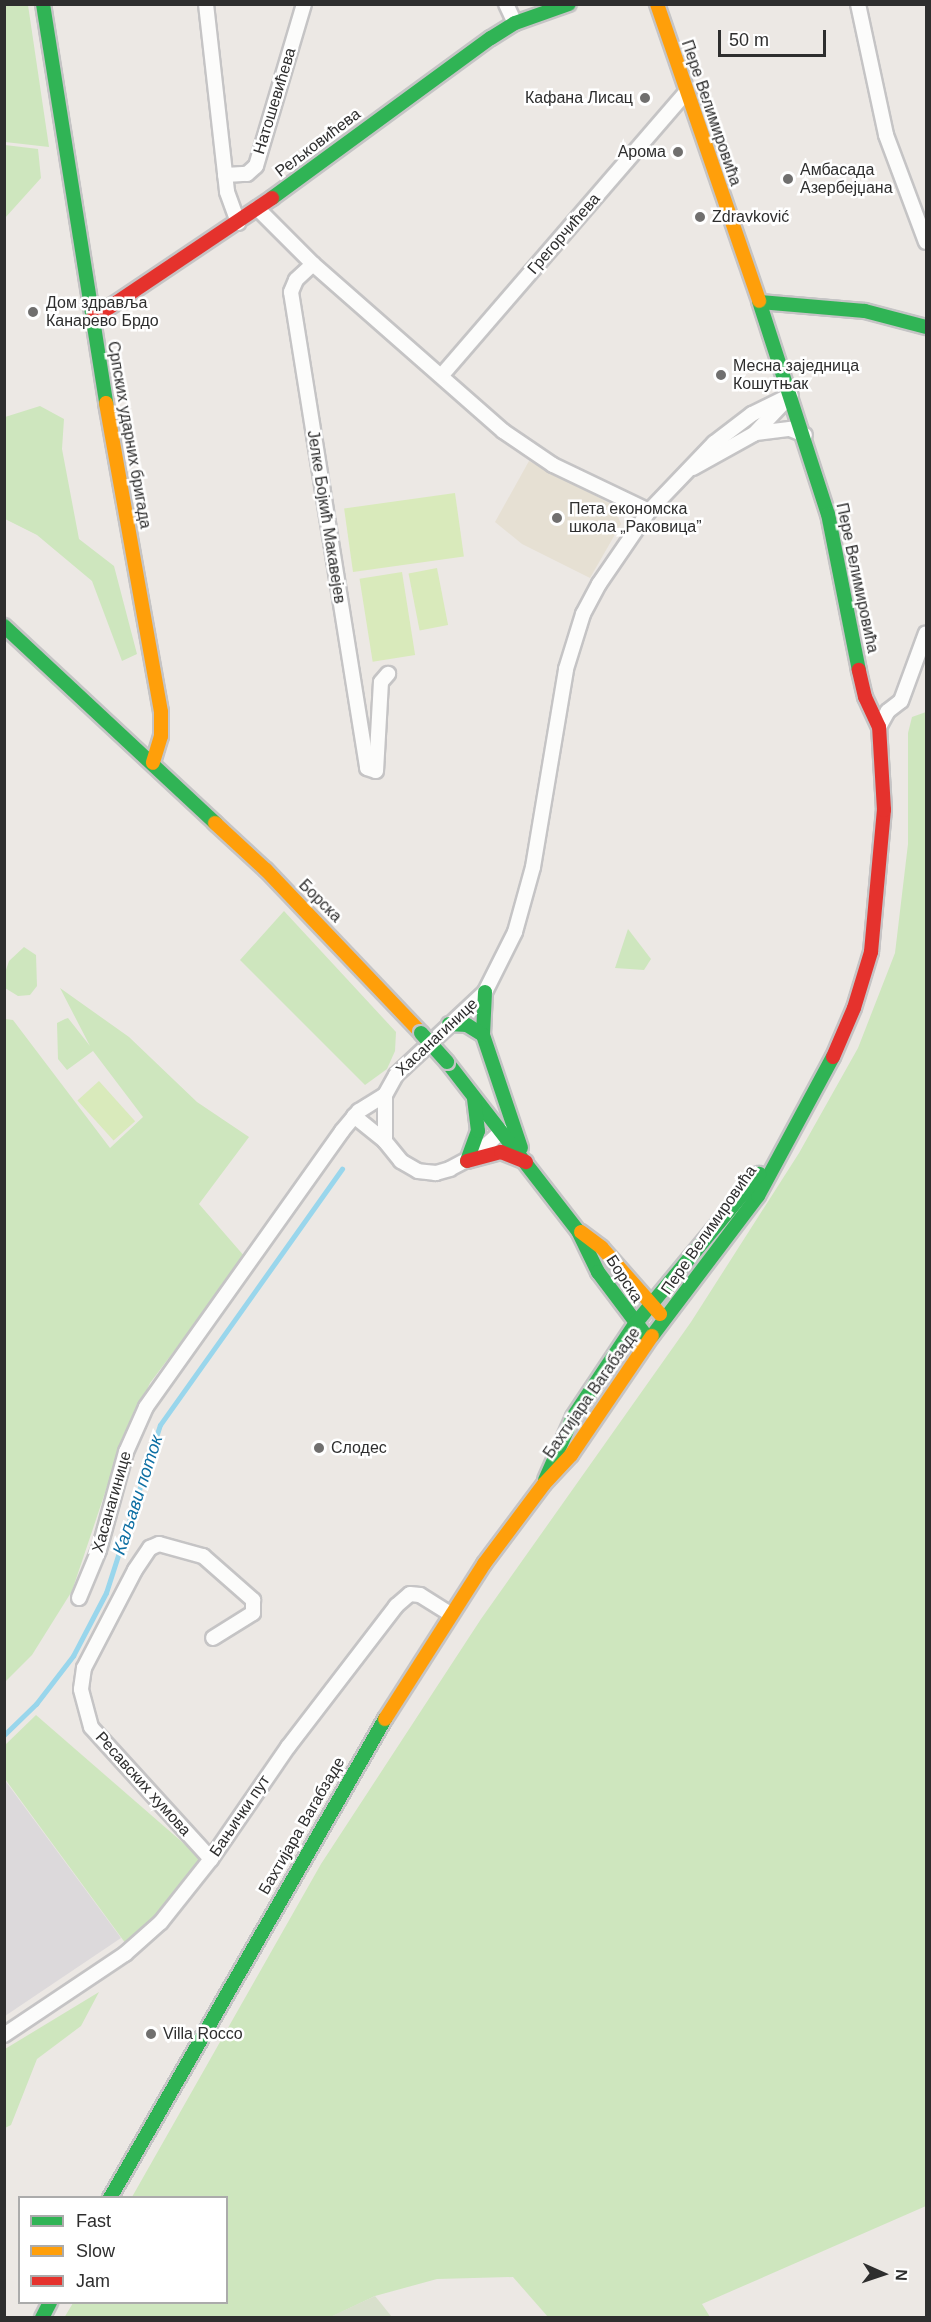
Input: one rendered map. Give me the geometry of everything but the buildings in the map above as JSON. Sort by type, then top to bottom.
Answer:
[{"type":"main road","name":"Српских ударних бригада","points":[[44,4],[92,319],[161,712],[161,736],[153,763]]},
{"type":"main road","name":"Рељковићева","points":[[92,319],[238,223],[515,23],[569,4]]},
{"type":"main road","name":"Пере Велимировића","points":[[657,4],[805,435],[828,514],[865,697],[879,727],[884,810],[871,952],[840,1043],[806,1111],[758,1196],[665,1319]]},
{"type":"main road","points":[[760,303],[865,311],[927,327]]},
{"type":"main road","name":"Борска","points":[[6,630],[153,763],[317,921],[421,1033],[472,1093],[578,1230],[598,1272],[634,1324],[651,1338]]},
{"type":"main road","points":[[485,992],[483,1035],[526,1162]]},
{"type":"main road","points":[[449,1024],[467,1025],[483,1035]]},
{"type":"main road","points":[[467,1161],[479,1124],[472,1093]]},
{"type":"main road","points":[[467,1161],[501,1152],[526,1162]]},
{"type":"main road","name":"Пере Велимировића","points":[[651,1305],[760,1173],[777,1159]]},
{"type":"main road","name":"Борска","points":[[578,1230],[602,1248],[665,1319]]},
{"type":"main road","name":"Бахтијара Вагабзаде","points":[[544,1484],[553,1455],[573,1418],[634,1324],[651,1305]]},
{"type":"main road","name":"Бахтијара Вагабзаде","points":[[111,2196],[328,1812],[450,1614],[544,1484],[571,1455],[665,1319]]},
{"type":"main road","points":[[42,2318],[50,2304]]},
{"type":"street","points":[[206,4],[225,175],[238,223]]},
{"type":"street","name":"Натошевићева","points":[[225,175],[247,174],[255,166],[304,4]]},
{"type":"street","points":[[506,4],[515,23]]},
{"type":"street","points":[[858,4],[889,144],[927,242]]},
{"type":"street","name":"Грегорчићева","points":[[442,375],[686,93]]},
{"type":"street","points":[[257,208],[313,264],[503,431],[535,454],[649,511]]},
{"type":"street","name":"Јелке Бојкић Макавејев","points":[[313,264],[296,280],[291,292],[366,768],[376,771],[381,682],[388,674]]},
{"type":"street","name":"Хасанагинице","points":[[692,469],[754,434],[791,395]]},
{"type":"street","name":"Хасанагинице","points":[[79,1598],[99,1550],[126,1452],[146,1407],[354,1116],[385,1095],[396,1075],[485,992],[515,932],[533,867],[566,669],[580,624],[612,561],[649,511],[692,469],[714,443],[752,414],[791,395]]},
{"type":"street","name":"Хасанагинице","points":[[754,434],[790,429],[805,435]]},
{"type":"street","points":[[879,727],[888,711],[901,701],[927,633]]},
{"type":"street","points":[[385,1095],[385,1141]]},
{"type":"street","points":[[354,1116],[385,1141],[401,1161],[427,1173],[445,1172],[467,1161],[502,1131]]},
{"type":"street","name":"Ресавских хумова","points":[[211,1859],[91,1727],[81,1689],[84,1668],[135,1570],[150,1548],[159,1544],[180,1546],[203,1556],[253,1600],[254,1613],[213,1638]]},
{"type":"street","name":"Бањички пут","points":[[4,2035],[143,1939],[161,1922],[211,1859],[288,1747],[396,1606],[410,1594],[420,1595],[450,1614]]},
{"type":"shaded area","name":"Пета економска школа „Раковица”","points":[[529,461],[613,505],[621,524],[590,578],[522,544],[495,522]]},
{"type":"shaded area","points":[[4,1779],[121,1938],[5,2016],[4,2016]]},
{"type":"green space","points":[[4,5],[28,5],[49,147],[5,142]]},
{"type":"green space","points":[[5,145],[38,149],[41,178],[5,218]]},
{"type":"green space","points":[[40,406],[64,419],[62,449],[79,539],[114,566],[137,654],[122,661],[92,581],[37,535],[5,519],[5,417]]},
{"type":"green space","points":[[455,493],[464,556],[353,572],[344,509]]},
{"type":"green space","points":[[437,568],[448,625],[420,630],[409,574]]},
{"type":"green space","points":[[402,572],[415,655],[373,662],[360,579]]},
{"type":"green space","points":[[926,712],[926,2206],[702,2304],[710,2317],[548,2317],[513,2277],[437,2279],[375,2296],[331,2317],[64,2318],[72,2304],[228,2304],[228,2196],[133,2196],[321,1864],[481,1619],[691,1322],[799,1153],[858,1048],[895,953],[908,844],[908,733],[912,717]]},
{"type":"green space","points":[[284,911],[396,1032],[395,1051],[387,1069],[365,1085],[240,960]]},
{"type":"green space","points":[[628,929],[651,959],[644,970],[615,968]]},
{"type":"green space","points":[[24,947],[36,955],[37,986],[30,995],[18,996],[5,988],[5,973],[9,961]]},
{"type":"green space","points":[[60,988],[129,1037],[197,1102],[249,1137],[199,1204],[245,1257],[150,1383],[118,1454],[72,1591],[32,1655],[5,1682],[5,1019],[13,1020],[110,1148],[143,1117],[93,1051],[67,1070],[58,1059],[57,1023],[65,1019],[68,1018],[90,1046]]},
{"type":"green space","points":[[99,1081],[135,1121],[114,1141],[77,1100]]},
{"type":"green space","points":[[36,1715],[204,1861],[159,1919],[126,1944],[5,1779],[4,1746]]},
{"type":"green space","points":[[99,1992],[81,2026],[37,2059],[11,2125],[5,2128],[5,2049]]},
{"type":"green space","points":[[375,2296],[392,2317],[331,2317],[332,2316]]},
{"type":"waterway","name":"Каљави поток","points":[[4,1735],[36,1704],[73,1656],[106,1593],[160,1425],[342,1169]]},
{"type":"traffic: fast","points":[[43,4],[106,403]]},
{"type":"traffic: fast","points":[[272,198],[491,38],[515,23],[569,4]]},
{"type":"traffic: fast","points":[[759,301],[828,514],[859,670]]},
{"type":"traffic: fast","points":[[760,302],[865,311],[926,327]]},
{"type":"traffic: fast","points":[[4,626],[215,823]]},
{"type":"traffic: fast","points":[[485,992],[483,1035],[521,1148]]},
{"type":"traffic: fast","points":[[449,1024],[467,1025],[483,1035]]},
{"type":"traffic: fast","points":[[421,1033],[447,1062]]},
{"type":"traffic: fast","points":[[652,1336],[758,1196],[833,1057]]},
{"type":"traffic: fast","points":[[447,1062],[578,1231],[598,1272],[644,1333]]},
{"type":"traffic: fast","points":[[467,1161],[478,1131],[474,1098]]},
{"type":"traffic: fast","points":[[545,1480],[573,1417],[635,1324],[759,1174]]},
{"type":"traffic: fast","points":[[111,2196],[385,1719]]},
{"type":"traffic: fast","points":[[42,2318],[49,2304]]},
{"type":"traffic: slow","points":[[657,4],[759,301]]},
{"type":"traffic: slow","points":[[106,403],[161,712],[161,736],[153,763]]},
{"type":"traffic: slow","points":[[215,823],[266,870],[421,1033]]},
{"type":"traffic: slow","points":[[581,1232],[602,1248],[660,1314]]},
{"type":"traffic: slow","points":[[385,1719],[484,1564],[544,1484],[571,1455],[652,1336]]},
{"type":"traffic: jam","points":[[92,319],[272,198]]},
{"type":"traffic: jam","points":[[833,1057],[854,1008],[871,952],[884,810],[879,727],[865,697],[859,670]]},
{"type":"traffic: jam","points":[[467,1161],[501,1152],[526,1162]]},
{"type":"place","name":"Кафана Лисац","points":[[645,98]]},
{"type":"place","name":"Арома","points":[[678,152]]},
{"type":"place","name":"Амбасада Азербејџана","points":[[788,179]]},
{"type":"place","name":"Zdravković","points":[[700,217]]},
{"type":"place","name":"Дом здравља Канарево Брдо","points":[[33,312]]},
{"type":"place","name":"Месна заједница Кошутњак","points":[[721,375]]},
{"type":"place","name":"Пета економска школа „Раковица”","points":[[557,518]]},
{"type":"place","name":"Слодес","points":[[319,1448]]},
{"type":"place","name":"Villa Rocco","points":[[151,2034]]}]
